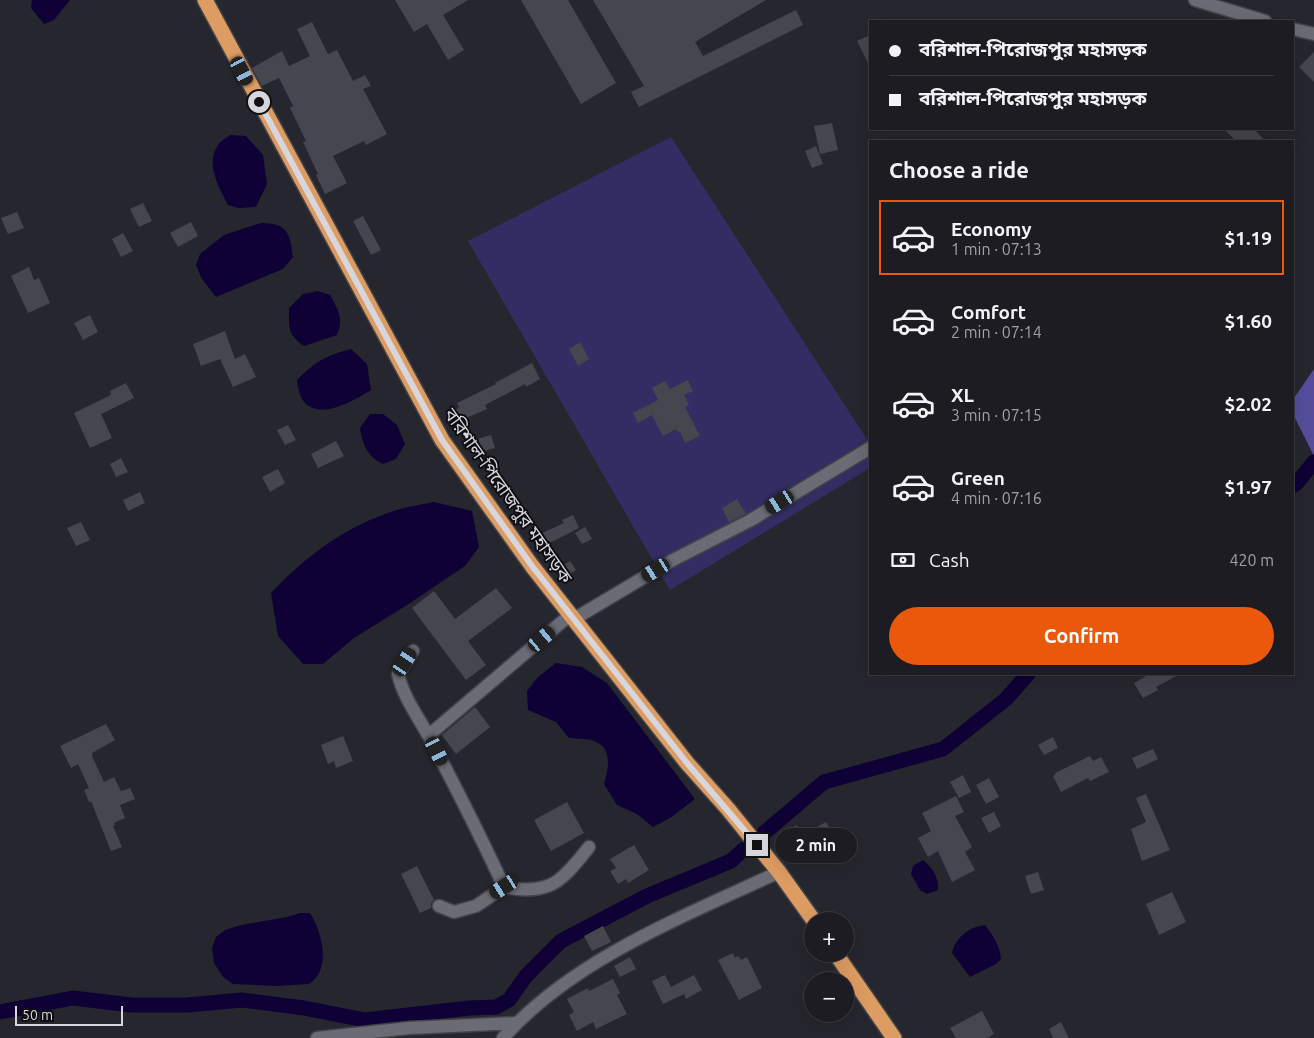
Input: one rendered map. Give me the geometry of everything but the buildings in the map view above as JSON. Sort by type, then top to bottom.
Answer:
[{"type":"highway","name":"বরিশাল-পিরোজপুর মহাসড়ক","points":[[205,0],[442,440],[532,566],[687,763],[728,809],[779,872],[808,912]]},
{"type":"highway","points":[[842,962],[894,1038]]},
{"type":"street","points":[[1195,0],[1262,20]]},
{"type":"street","points":[[1294,29],[1314,34]]},
{"type":"street","points":[[429,735],[572,617],[673,560],[750,520],[869,449]]},
{"type":"street","points":[[413,651],[398,674],[402,690],[429,735],[504,887]]},
{"type":"street","points":[[439,906],[454,912],[476,906],[504,887],[521,890],[551,885],[571,869],[589,847]]},
{"type":"street","points":[[504,1038],[517,1022],[547,997],[581,973],[634,941],[779,872]]},
{"type":"street","points":[[317,1038],[409,1028],[517,1022]]},
{"type":"shaded area","points":[[32,0],[70,0],[54,20],[44,24],[31,8]]},
{"type":"shaded area","points":[[230,135],[246,136],[263,155],[267,184],[256,207],[238,208],[228,205],[217,184],[213,168],[214,152],[219,144]]},
{"type":"shaded area","points":[[671,137],[869,442],[869,469],[670,590],[468,241]]},
{"type":"shaded area","points":[[261,223],[277,225],[286,231],[291,242],[293,257],[283,269],[216,297],[202,279],[196,265],[200,254],[224,235]]},
{"type":"shaded area","points":[[318,291],[330,295],[339,314],[339,329],[337,335],[304,346],[294,338],[290,330],[289,308],[303,294]]},
{"type":"shaded area","points":[[351,349],[367,364],[371,390],[348,403],[331,409],[322,410],[307,405],[301,397],[297,380],[321,360]]},
{"type":"shaded area","points":[[1314,369],[1314,456],[1294,416],[1294,398]]},
{"type":"shaded area","points":[[370,414],[383,414],[397,425],[405,444],[396,459],[383,464],[369,454],[360,428]]},
{"type":"shaded area","points":[[434,502],[472,511],[479,547],[465,566],[354,638],[323,664],[303,664],[278,636],[271,593],[310,557],[353,528],[391,512]]},
{"type":"shaded area","points":[[556,663],[582,667],[607,683],[695,799],[670,818],[653,827],[637,814],[617,805],[604,784],[608,760],[605,749],[590,740],[569,738],[556,722],[528,710],[527,691],[538,677]]},
{"type":"shaded area","points":[[923,860],[935,874],[938,886],[938,890],[927,894],[920,890],[911,874],[913,866]]},
{"type":"shaded area","points":[[300,913],[310,913],[318,930],[323,950],[321,969],[309,984],[276,986],[233,984],[223,977],[214,963],[212,948],[216,937],[225,930],[241,925]]},
{"type":"shaded area","points":[[985,925],[996,941],[1001,959],[996,964],[970,977],[952,953],[956,943],[964,934],[974,928]]},
{"type":"waterway","points":[[1294,485],[1314,462]]},
{"type":"waterway","points":[[764,833],[824,782],[943,749],[1006,699],[1027,675]]},
{"type":"waterway","points":[[0,1012],[73,998],[131,1005],[187,1005],[242,1000],[304,1008],[365,1020],[469,1008],[496,1007],[509,1000],[526,976],[561,941],[647,896],[731,861],[744,849]]},
{"type":"route","points":[[259,102],[442,440],[532,566],[687,763],[757,845]]}]
